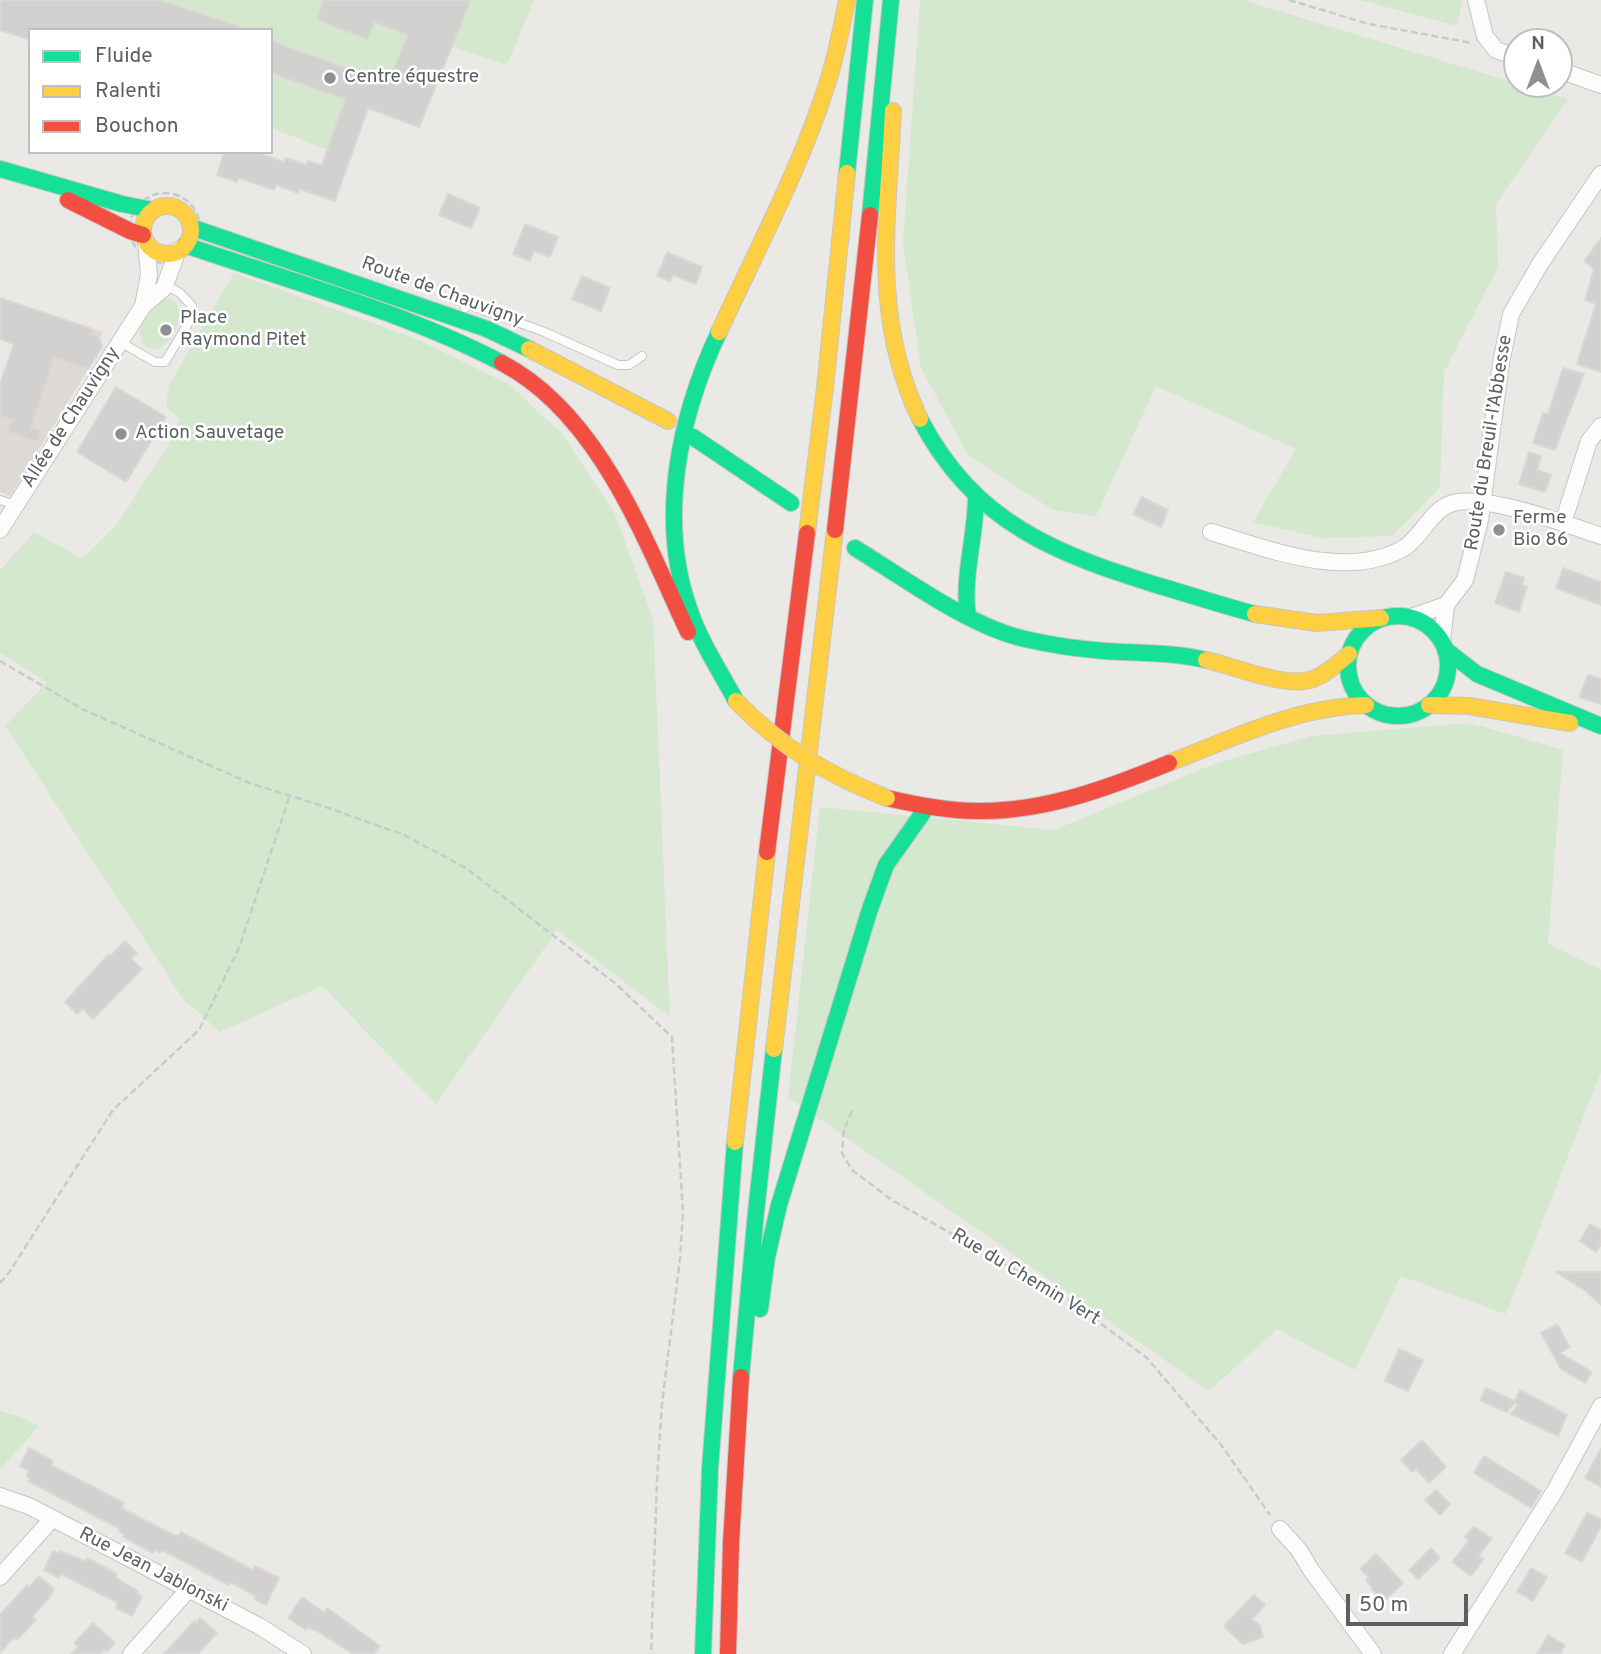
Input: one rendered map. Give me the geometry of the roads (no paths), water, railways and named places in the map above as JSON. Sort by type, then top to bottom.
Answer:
[{"type":"main road","points":[[847,0],[835,57],[821,102],[764,237],[698,379],[685,419],[676,472],[673,510],[685,598],[699,632],[736,701],[761,727],[794,754],[839,780],[887,799],[927,807],[993,811],[1056,802],[1122,781],[1270,724],[1330,708],[1366,705]]},
{"type":"main road","points":[[703,1654],[710,1469],[735,1136],[756,939],[825,388],[865,0]]},
{"type":"main road","points":[[728,1654],[729,1547],[741,1354],[759,1168],[851,395],[891,0]]},
{"type":"main road","points":[[897,0],[884,263],[888,319],[899,370],[920,421],[948,463],[976,496],[1044,544],[1080,560],[1197,598],[1291,620],[1321,623],[1396,615],[1411,617],[1423,622],[1477,674],[1601,727]]},
{"type":"main road","points":[[6,171],[145,208],[176,207],[196,229],[183,252],[160,253],[140,235],[6,171]]},
{"type":"main road","points":[[140,235],[145,208]]},
{"type":"main road","name":"Route de Chauvigny","points":[[196,229],[463,311],[668,421]]},
{"type":"main road","name":"Route de Chauvigny","points":[[183,252],[356,304],[451,339],[496,360],[540,388],[587,440],[621,489],[682,623],[721,684],[736,701]]},
{"type":"main road","points":[[693,437],[791,503]]},
{"type":"main road","points":[[968,617],[964,583],[976,527],[976,496]]},
{"type":"main road","points":[[855,548],[968,617],[997,631],[1056,646],[1181,654],[1235,666],[1280,681],[1295,682],[1311,680],[1325,673],[1349,654]]},
{"type":"main road","points":[[1381,618],[1360,633],[1349,654],[1348,669],[1350,682],[1357,695],[1366,705],[1381,713],[1398,716],[1415,714],[1440,694],[1448,665],[1444,645]]},
{"type":"main road","points":[[1429,705],[1469,706],[1601,727]]},
{"type":"main road","points":[[729,1547],[767,1256],[779,1205],[877,887],[895,849],[927,807]]},
{"type":"street","points":[[1476,0],[1485,36],[1496,50],[1503,52]]},
{"type":"street","points":[[1573,75],[1601,85]]},
{"type":"street","name":"Route du Breuil-l’Abbesse","points":[[1444,645],[1446,605],[1465,580],[1471,563],[1501,363],[1511,314],[1540,264],[1601,174]]},
{"type":"street","name":"Allée de Chauvigny","points":[[140,235],[147,258],[149,287],[143,306]]},
{"type":"street","name":"Allée de Chauvigny","points":[[0,530],[143,306],[166,285],[183,252]]},
{"type":"street","points":[[1563,523],[1589,441],[1601,426]]},
{"type":"street","points":[[1211,532],[1286,554],[1319,561],[1352,562],[1403,548],[1417,538],[1449,505],[1466,502],[1505,507],[1601,536]]},
{"type":"street","points":[[1411,617],[1446,605]]},
{"type":"street","points":[[1452,1654],[1556,1489],[1601,1406]]},
{"type":"street","name":"Rue Jean Jablonski","points":[[0,1496],[29,1506],[259,1626],[303,1654]]},
{"type":"street","points":[[0,1577],[52,1519]]},
{"type":"street","points":[[1280,1529],[1299,1550],[1373,1654]]},
{"type":"street","points":[[131,1654],[188,1590]]},
{"type":"lane","points":[[120,342],[155,362],[165,362],[192,317],[192,306],[180,293],[166,285]]},
{"type":"lane","points":[[452,298],[463,311],[542,331],[618,365],[629,365],[642,356]]},
{"type":"lane","points":[[451,339],[463,311]]},
{"type":"lane","points":[[0,500],[16,505]]},
{"type":"place","name":"Centre équestre","points":[[330,78]]},
{"type":"place","name":"Place Raymond Pitet","points":[[166,330]]},
{"type":"place","name":"Action Sauvetage","points":[[121,434]]},
{"type":"place","name":"Ferme Bio 86","points":[[1499,530]]}]
